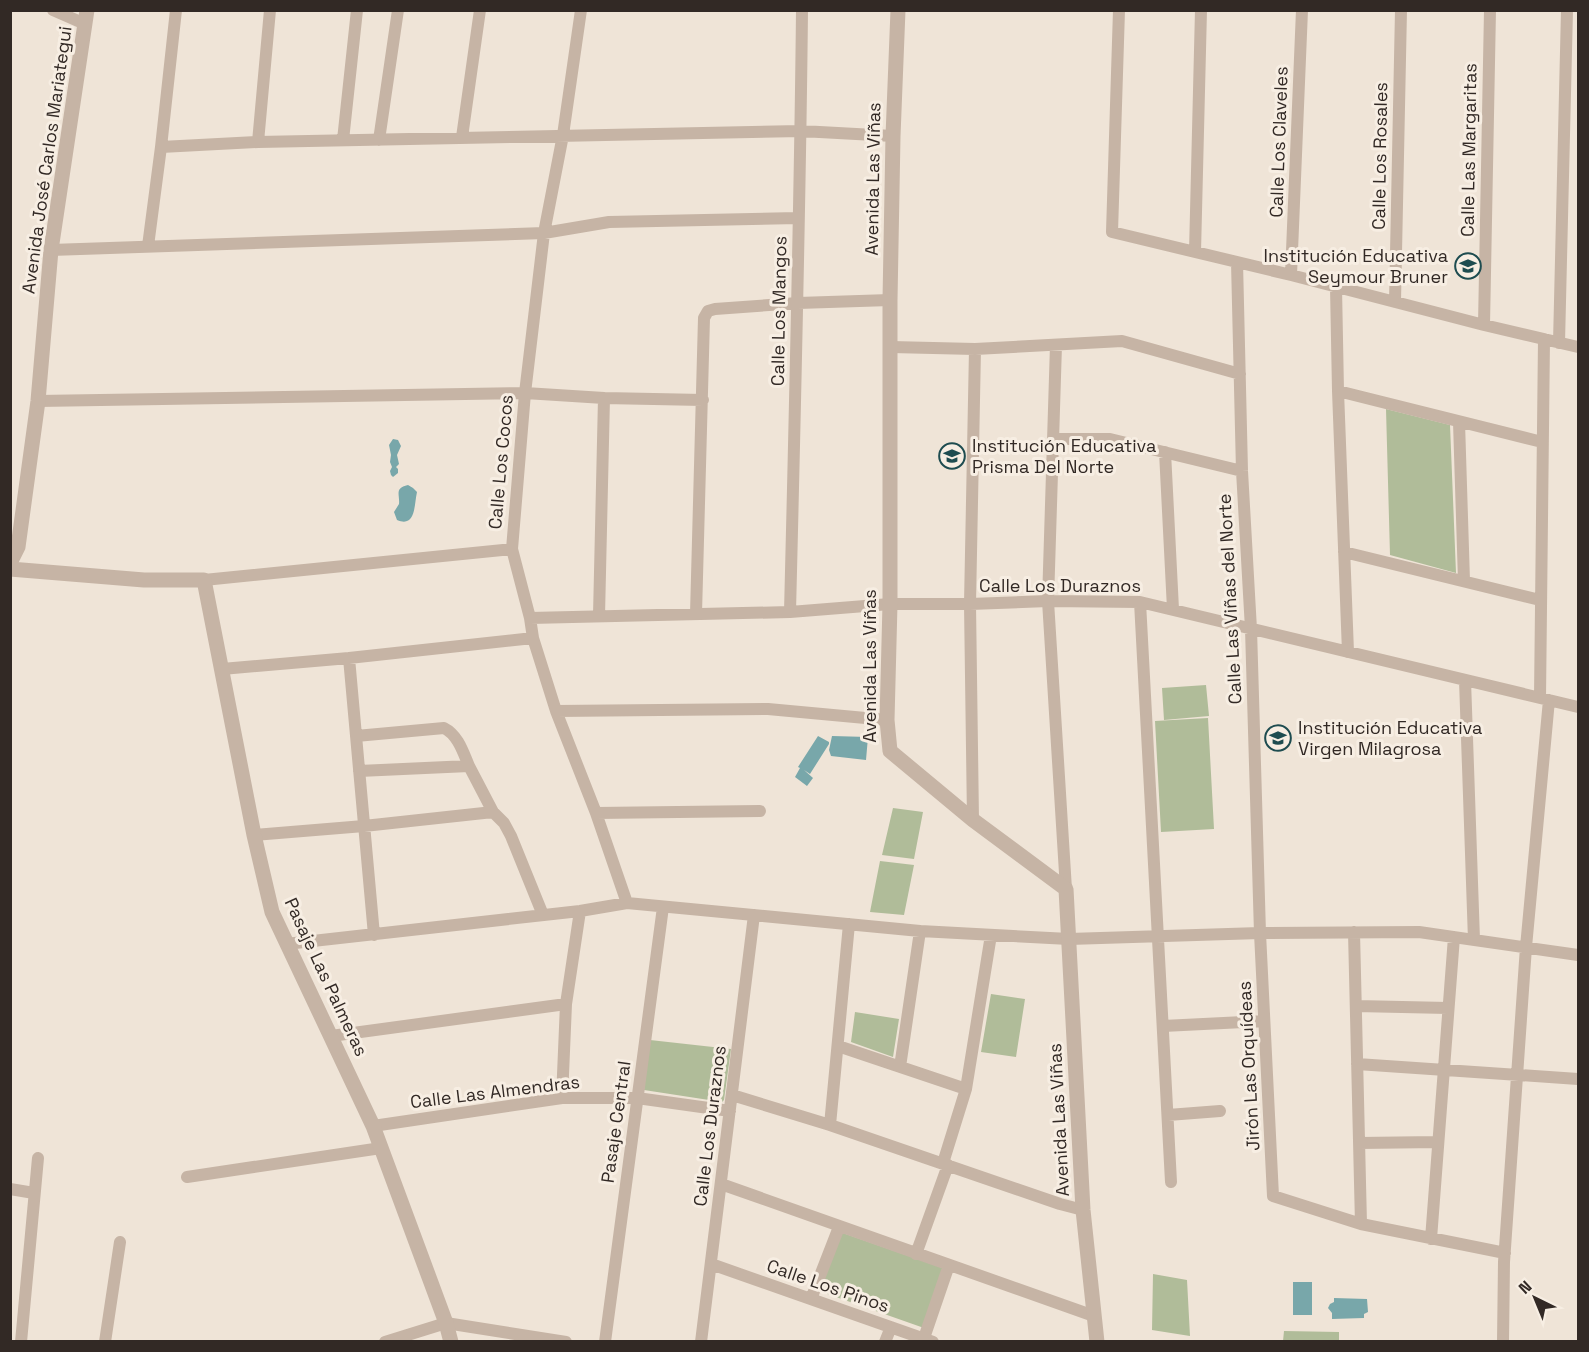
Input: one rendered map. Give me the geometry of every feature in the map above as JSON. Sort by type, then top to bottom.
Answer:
[{"type":"street","points":[[53,10],[86,17]]},
{"type":"street","points":[[148,246],[176,10]]},
{"type":"street","points":[[258,142],[270,10]]},
{"type":"street","points":[[343,140],[357,10]]},
{"type":"street","points":[[379,140],[398,10]]},
{"type":"street","points":[[462,137],[480,10]]},
{"type":"street","name":"Calle Los Cocos","points":[[581,10],[563,135],[544,233],[525,393],[512,549],[533,638],[556,711],[596,813],[627,903]]},
{"type":"street","name":"Calle Los Mangos","points":[[790,612],[798,303],[802,10]]},
{"type":"street","name":"Avenida Las Viñas","points":[[898,10],[890,300],[890,604],[887,720],[890,751],[973,820],[1066,889],[1083,1210],[1097,1341]]},
{"type":"street","points":[[1119,10],[1112,232],[1578,347]]},
{"type":"street","points":[[1195,252],[1201,10]]},
{"type":"street","name":"Calle Los Claveles","points":[[1291,275],[1302,10]]},
{"type":"street","name":"Calle Los Rosales","points":[[1395,302],[1401,10]]},
{"type":"street","name":"Calle Las Margaritas","points":[[1484,325],[1490,10]]},
{"type":"street","points":[[1559,343],[1567,10]]},
{"type":"street","name":"Avenida José Carlos Mariategui","points":[[10,563],[38,401],[51,250],[86,17]]},
{"type":"street","points":[[161,147],[258,142],[801,131],[893,136]]},
{"type":"street","points":[[51,250],[544,233],[609,222],[798,218]]},
{"type":"street","name":"Calle Las Viñas del Norte","points":[[1237,262],[1242,471],[1251,629],[1260,933]]},
{"type":"street","points":[[1336,287],[1348,652]]},
{"type":"street","points":[[696,614],[705,318],[708,311],[798,303],[890,300]]},
{"type":"street","points":[[1503,1341],[1505,1253],[1544,699],[1540,600],[1544,339]]},
{"type":"street","points":[[891,346],[975,348],[1122,341],[1240,374]]},
{"type":"street","points":[[1056,345],[1048,600],[1066,889]]},
{"type":"street","points":[[973,820],[970,604],[975,348]]},
{"type":"street","points":[[1338,391],[1542,442]]},
{"type":"street","points":[[38,401],[525,393],[604,398],[703,400]]},
{"type":"street","points":[[599,616],[604,398]]},
{"type":"street","points":[[1459,422],[1464,581]]},
{"type":"street","points":[[1053,438],[1110,439],[1242,471]]},
{"type":"street","points":[[1165,452],[1173,609]]},
{"type":"street","points":[[10,569],[144,580],[204,580],[512,549]]},
{"type":"street","points":[[1344,552],[1540,600]]},
{"type":"street","name":"Pasaje Las Palmeras","points":[[204,580],[254,835],[272,912],[373,1126],[451,1341]]},
{"type":"street","name":"Calle Los Duraznos","points":[[530,618],[790,612],[890,604],[970,604],[1048,600],[1140,602],[1578,707]]},
{"type":"street","points":[[1140,602],[1171,1182]]},
{"type":"street","points":[[222,669],[533,638]]},
{"type":"street","points":[[349,658],[374,935]]},
{"type":"street","points":[[1465,680],[1474,940]]},
{"type":"street","points":[[556,711],[768,709],[887,720]]},
{"type":"street","points":[[356,736],[444,728],[451,731],[493,812],[512,836],[543,915]]},
{"type":"street","points":[[359,771],[469,766]]},
{"type":"street","points":[[596,813],[760,811]]},
{"type":"street","points":[[254,835],[493,812]]},
{"type":"street","points":[[286,944],[580,911],[627,903],[920,931],[1070,939],[1260,933],[1419,932],[1578,955]]},
{"type":"street","name":"Pasaje Central","points":[[605,1341],[663,907]]},
{"type":"street","points":[[562,1098],[566,1004],[580,911]]},
{"type":"street","name":"Calle Los Duraznos","points":[[701,1341],[754,915]]},
{"type":"street","points":[[830,1125],[849,924]]},
{"type":"street","points":[[900,1067],[920,931]]},
{"type":"street","points":[[1354,932],[1361,1224],[1505,1253]]},
{"type":"street","name":"Jirón Las Orquídeas","points":[[1260,933],[1274,1196],[1361,1224]]},
{"type":"street","points":[[916,1254],[946,1164],[966,1089],[991,935]]},
{"type":"street","points":[[1431,1239],[1454,937]]},
{"type":"street","points":[[331,1036],[566,1004]]},
{"type":"street","points":[[1356,1006],[1448,1008]]},
{"type":"street","points":[[1163,1026],[1264,1021]]},
{"type":"street","points":[[838,1046],[966,1089]]},
{"type":"street","points":[[1357,1064],[1578,1079]]},
{"type":"street","points":[[732,1095],[830,1125],[1083,1210]]},
{"type":"street","name":"Calle Las Almendras","points":[[373,1126],[562,1098],[638,1098],[730,1111]]},
{"type":"street","points":[[1168,1115],[1220,1111]]},
{"type":"street","points":[[1359,1143],[1438,1142]]},
{"type":"street","points":[[188,1177],[381,1148]]},
{"type":"street","points":[[21,1341],[38,1158]]},
{"type":"street","points":[[721,1184],[1094,1316]]},
{"type":"street","points":[[10,1189],[34,1193]]},
{"type":"street","points":[[811,1299],[839,1227]]},
{"type":"street","points":[[105,1341],[120,1242]]},
{"type":"street","name":"Calle Los Pinos","points":[[711,1264],[929,1340]]},
{"type":"street","points":[[929,1340],[948,1265]]},
{"type":"street","points":[[386,1341],[446,1323],[566,1341]]},
{"type":"street","points":[[885,1341],[891,1327]]},
{"type":"green space","points":[[1386,409],[1450,425],[1456,573],[1390,555]]},
{"type":"green space","points":[[1206,685],[1209,716],[1164,720],[1162,688]]},
{"type":"green space","points":[[1208,718],[1214,829],[1161,832],[1155,721]]},
{"type":"green space","points":[[893,808],[923,812],[914,859],[882,855]]},
{"type":"green space","points":[[880,861],[914,865],[904,915],[870,912]]},
{"type":"green space","points":[[991,994],[1025,999],[1016,1057],[981,1052]]},
{"type":"green space","points":[[855,1012],[899,1019],[893,1057],[851,1042]]},
{"type":"green space","points":[[650,1040],[731,1049],[724,1100],[722,1102],[644,1090]]},
{"type":"green space","points":[[840,1232],[943,1268],[924,1328],[819,1291]]},
{"type":"green space","points":[[1153,1274],[1187,1280],[1190,1336],[1152,1330]]},
{"type":"green space","points":[[1284,1331],[1339,1332],[1339,1341],[1283,1341]]},
{"type":"water","points":[[393,439],[398,440],[401,446],[397,455],[398,473],[393,477],[390,471],[392,467],[389,445]]},
{"type":"water","points":[[408,485],[417,492],[413,514],[408,521],[403,522],[397,520],[394,512],[399,504],[399,490]]},
{"type":"water","points":[[818,736],[829,744],[810,774],[804,770],[813,778],[807,786],[795,777],[800,768],[798,767]]},
{"type":"water","points":[[832,736],[868,737],[866,760],[831,756],[829,750]]},
{"type":"water","points":[[1293,1282],[1312,1282],[1312,1315],[1293,1315]]},
{"type":"water","points":[[1334,1298],[1367,1299],[1368,1312],[1364,1314],[1364,1318],[1332,1319],[1332,1313],[1328,1308],[1334,1302]]},
{"type":"place","name":"Institución Educativa Seymour Bruner","points":[[1468,266]]},
{"type":"place","name":"Institución Educativa Prisma Del Norte","points":[[952,456]]},
{"type":"place","name":"Institución Educativa Virgen Milagrosa","points":[[1278,738]]}]
